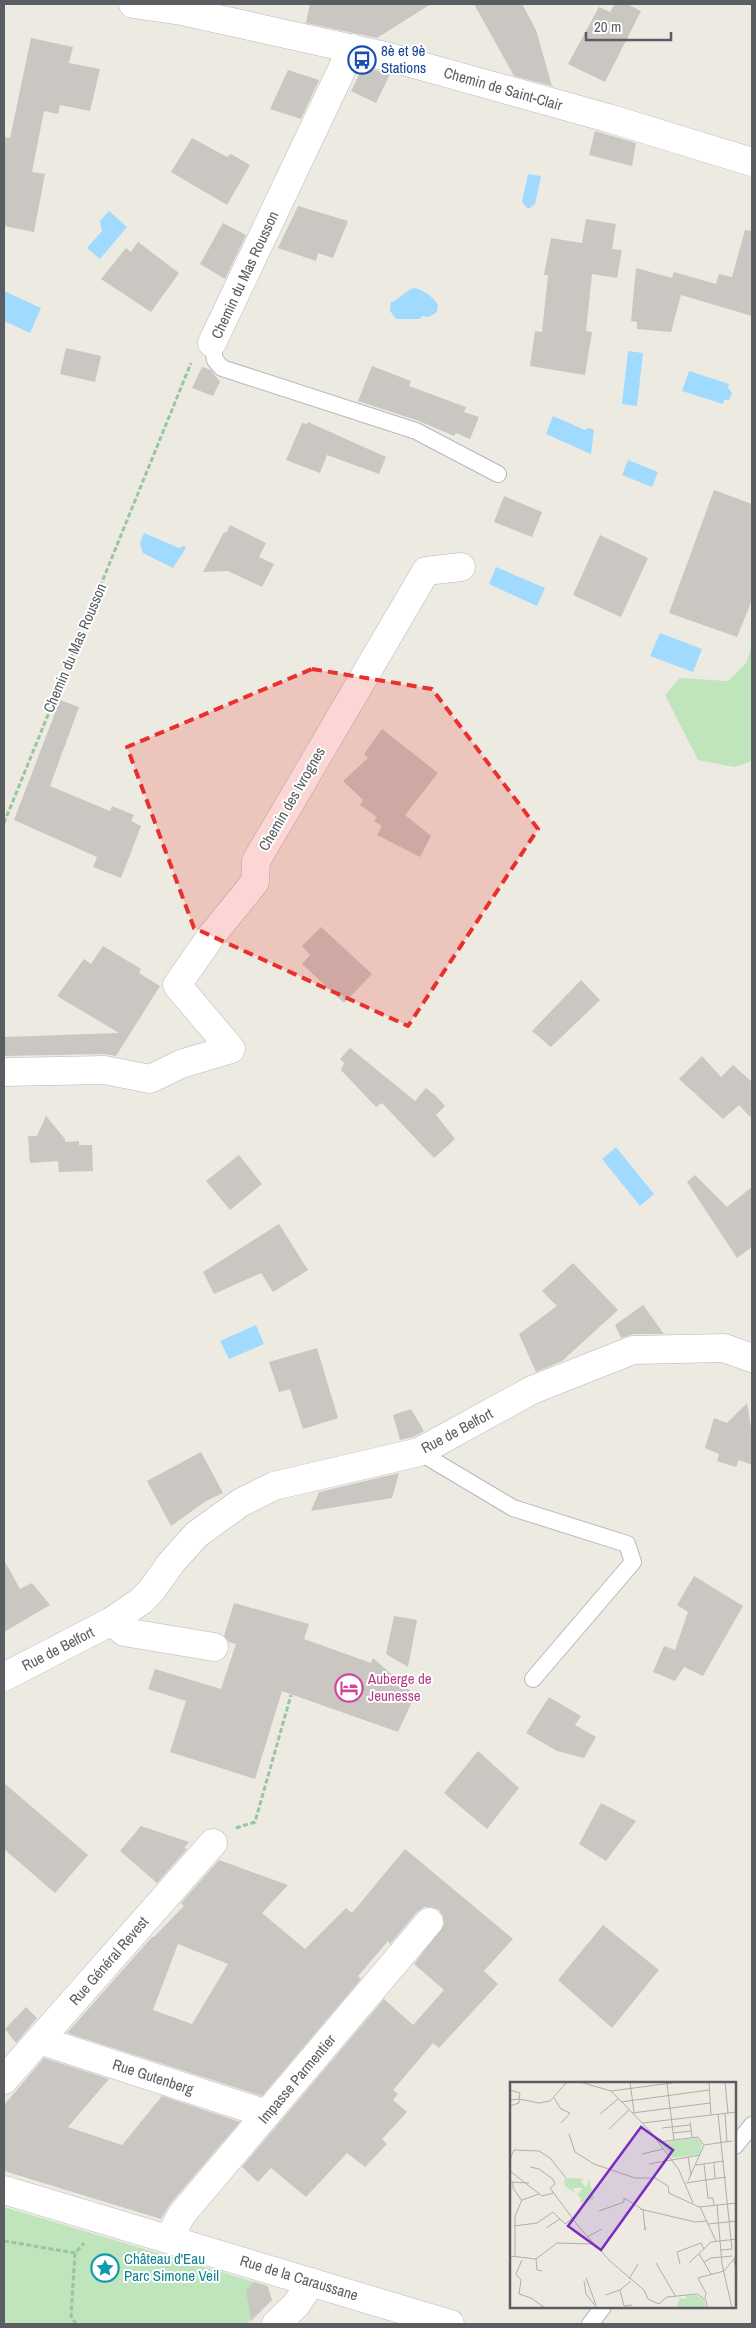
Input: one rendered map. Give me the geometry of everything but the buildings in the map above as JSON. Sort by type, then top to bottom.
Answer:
[{"type":"street","name":"Chemin de Saint-Clair","points":[[133,4],[184,8],[352,48],[608,118],[752,162]]},
{"type":"street","name":"Chemin du Mas Rousson","points":[[202,352],[352,48]]},
{"type":"street","name":"Chemin des Ivrognes","points":[[4,1072],[104,1070],[150,1079],[181,1064],[231,1049],[177,985],[212,935],[255,882],[256,861],[426,571],[461,568]]},
{"type":"street","name":"Rue de Belfort","points":[[4,1677],[118,1627],[151,1591],[171,1562],[196,1535],[252,1496],[274,1486],[419,1452],[532,1390],[633,1350],[724,1348],[752,1358]]},
{"type":"street","points":[[118,1627],[214,1647]]},
{"type":"street","name":"Rue Général Revest","points":[[4,2080],[214,1843]]},
{"type":"street","name":"Impasse Parmentier","points":[[170,2238],[182,2214],[429,1922]]},
{"type":"street","name":"Rue Gutenberg","points":[[40,2040],[267,2114]]},
{"type":"street","name":"Rue de la Caraussane","points":[[4,2190],[170,2238],[450,2324]]},
{"type":"street","points":[[276,2324],[296,2305],[311,2282]]},
{"type":"lane","name":"Chemin du Mas Rousson","points":[[202,352],[215,360],[222,368],[416,431],[498,474]]},
{"type":"lane","points":[[419,1452],[513,1508],[627,1544],[633,1562],[533,1679]]},
{"type":"lane","points":[[736,2145],[752,2125]]},
{"type":"lane","points":[[590,2324],[602,2308]]},
{"type":"path","name":"Chemin du Mas Rousson","points":[[4,824],[202,352]]},
{"type":"path","points":[[214,1843],[218,1834],[255,1822],[291,1695]]},
{"type":"path","points":[[76,2324],[71,2316],[75,2253],[105,2220]]},
{"type":"path","points":[[4,2241],[75,2253]]},
{"type":"highlighted area","points":[[312,669],[432,689],[538,829],[408,1026],[194,928],[127,747]]},
{"type":"green space","points":[[752,643],[752,761],[734,767],[698,760],[665,695],[680,678],[728,681],[747,662]]},
{"type":"green space","name":"Château d'Eau Parc Simone Veil","points":[[4,2207],[268,2286],[272,2300],[246,2324],[4,2324]]},
{"type":"water","points":[[528,174],[541,176],[535,204],[528,209],[522,202]]},
{"type":"water","points":[[109,211],[127,227],[100,259],[87,248],[102,231],[100,221]]},
{"type":"water","points":[[415,288],[425,292],[434,299],[438,305],[437,312],[429,317],[422,316],[420,319],[396,319],[390,311],[391,302]]},
{"type":"water","points":[[4,291],[41,308],[30,333],[4,321]]},
{"type":"water","points":[[628,351],[643,353],[637,406],[622,404]]},
{"type":"water","points":[[689,371],[729,384],[728,388],[732,393],[729,400],[724,400],[723,404],[682,391]]},
{"type":"water","points":[[553,416],[585,430],[589,428],[594,430],[591,454],[546,434]]},
{"type":"water","points":[[628,460],[658,472],[652,487],[622,475]]},
{"type":"water","points":[[144,533],[179,548],[184,546],[186,548],[173,568],[143,553],[140,543]]},
{"type":"water","points":[[496,567],[545,588],[537,606],[489,584]]},
{"type":"water","points":[[660,633],[702,649],[693,672],[650,656]]},
{"type":"water","points":[[616,1147],[654,1194],[640,1206],[602,1159]]},
{"type":"water","points":[[256,1325],[264,1344],[229,1359],[220,1341]]},
{"type":"place","name":"8è et 9è Stations","points":[[362,60]]},
{"type":"place","name":"Auberge de Jeunesse","points":[[349,1688]]},
{"type":"place","name":"Château d'Eau Parc Simone Veil","points":[[105,2268]]}]
